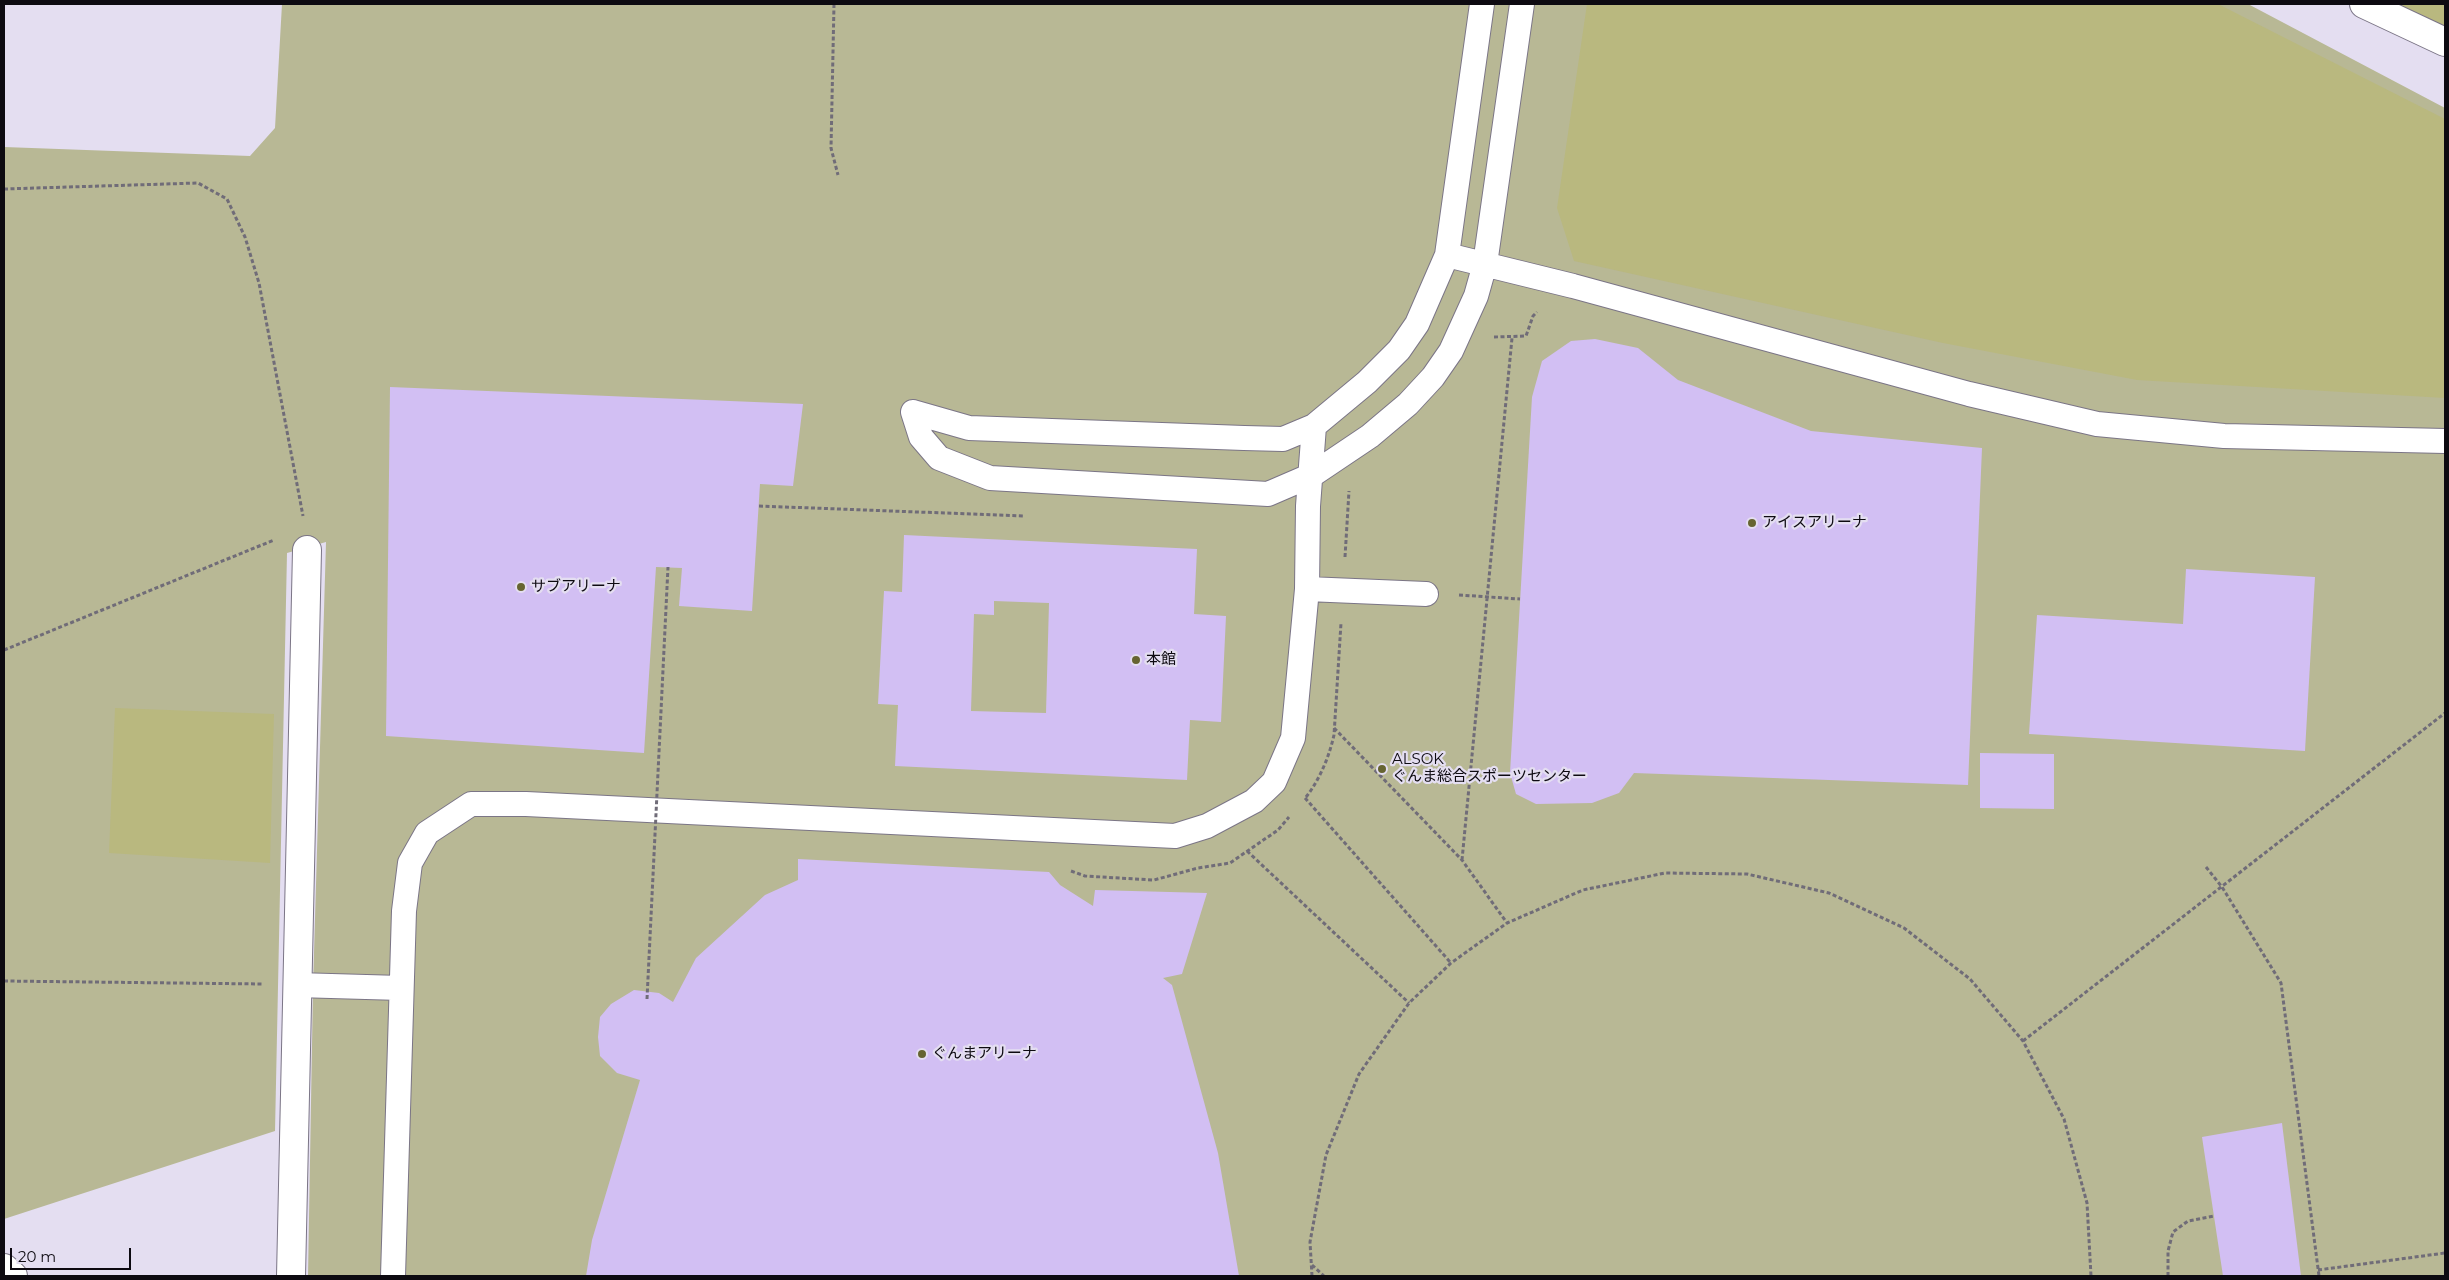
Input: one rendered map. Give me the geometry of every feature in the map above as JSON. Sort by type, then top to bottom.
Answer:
[{"type":"street","points":[[2364,4],[2445,42]]},
{"type":"street","points":[[291,1276],[306,541]]},
{"type":"street","points":[[4,1268],[13,1276]]},
{"type":"lane","points":[[1482,4],[1446,255],[1417,324],[1399,350],[1367,382],[1314,426],[1283,439],[1194,436],[969,428],[913,412],[921,437],[939,458],[990,478],[1268,494],[1312,476],[1370,436],[1408,404],[1433,378],[1464,324],[1476,296],[1485,264],[1522,4]]},
{"type":"lane","points":[[1446,255],[1969,394],[2097,424],[2224,436],[2445,441]]},
{"type":"lane","points":[[393,1276],[404,912],[410,863],[427,833],[471,804],[526,804],[1175,836],[1206,826],[1254,801],[1274,782],[1293,738],[1307,589],[1308,506],[1312,476],[1314,426]]},
{"type":"lane","points":[[1307,589],[1426,594]]},
{"type":"lane","points":[[296,985],[401,988]]},
{"type":"path","points":[[834,4],[831,148],[838,175]]},
{"type":"path","points":[[4,190],[198,183],[227,200],[245,237],[259,283],[306,541],[279,537],[4,650]]},
{"type":"path","points":[[1462,860],[1512,338]]},
{"type":"path","points":[[759,506],[1026,516]]},
{"type":"path","points":[[647,999],[668,567]]},
{"type":"path","points":[[1426,594],[1520,599]]},
{"type":"path","points":[[2023,1041],[2445,713]]},
{"type":"path","points":[[1334,728],[1462,860],[1507,923]]},
{"type":"path","points":[[1305,798],[1451,963]]},
{"type":"path","points":[[1247,851],[1409,1002]]},
{"type":"path","points":[[2206,867],[2222,887],[2280,983],[2319,1276]]},
{"type":"path","points":[[1312,1276],[1310,1242],[1326,1155],[1359,1074],[1409,1002],[1451,963],[1507,923],[1583,890],[1664,873],[1747,874],[1829,893],[1904,928],[1970,979],[2023,1041],[2064,1119],[2087,1204],[2091,1276]]},
{"type":"path","points":[[4,981],[296,985]]},
{"type":"path","points":[[2168,1276],[2168,1251],[2173,1232],[2188,1221],[2214,1216]]},
{"type":"path","points":[[2318,1270],[2445,1252]]},
{"type":"path","points":[[1312,1264],[1324,1276]]},
{"type":"green space","name":"ALSOK ぐんま総合スポーツセンター","points":[[282,4],[2248,4],[2445,108],[2445,1276],[308,1276],[313,987],[326,542],[287,553],[275,1131],[4,1219],[4,147],[250,156],[275,128]]},
{"type":"shaded area","points":[[1587,4],[2218,4],[2445,119],[2445,398],[2137,380],[1943,343],[1574,261],[1557,208]]},
{"type":"shaded area","points":[[2393,4],[2445,4],[2445,34]]},
{"type":"shaded area","points":[[115,708],[274,714],[270,863],[109,853]]},
{"type":"building","name":"アイスアリーナ","points":[[1595,339],[1638,348],[1678,380],[1811,431],[1982,448],[1968,785],[1634,773],[1619,793],[1592,803],[1536,804],[1516,794],[1510,773],[1532,397],[1542,361],[1571,341]]},
{"type":"building","name":"サブアリーナ","points":[[390,387],[803,404],[793,486],[760,484],[752,611],[679,606],[682,568],[656,567],[644,753],[386,736]]},
{"type":"building","name":"本館","points":[[904,535],[1197,549],[1194,614],[1226,616],[1221,722],[1190,720],[1187,780],[895,766],[898,705],[878,704],[884,591],[902,592]],"holes":[[[994,601],[1049,603],[1046,713],[971,711],[974,614],[994,615]]]},
{"type":"building","points":[[2186,569],[2315,577],[2305,751],[2029,734],[2037,615],[2183,624]]},
{"type":"building","points":[[1980,753],[2054,754],[2054,809],[1980,808]]},
{"type":"building","name":"ぐんまアリーナ","points":[[798,859],[1049,872],[1060,885],[1093,906],[1095,890],[1207,893],[1182,974],[1163,978],[1172,985],[1218,1153],[1239,1276],[586,1276],[592,1240],[640,1080],[617,1073],[600,1056],[598,1037],[600,1017],[611,1004],[634,990],[659,993],[673,1002],[696,958],[765,895],[798,880]]},
{"type":"building","points":[[2282,1123],[2301,1276],[2223,1276],[2202,1137]]},
{"type":"place","name":"アイスアリーナ","points":[[1752,523]]},
{"type":"place","name":"サブアリーナ","points":[[521,587]]},
{"type":"place","name":"本館","points":[[1136,660]]},
{"type":"place","name":"ALSOK ぐんま総合スポーツセンター","points":[[1382,769]]},
{"type":"place","name":"ぐんまアリーナ","points":[[922,1054]]}]
